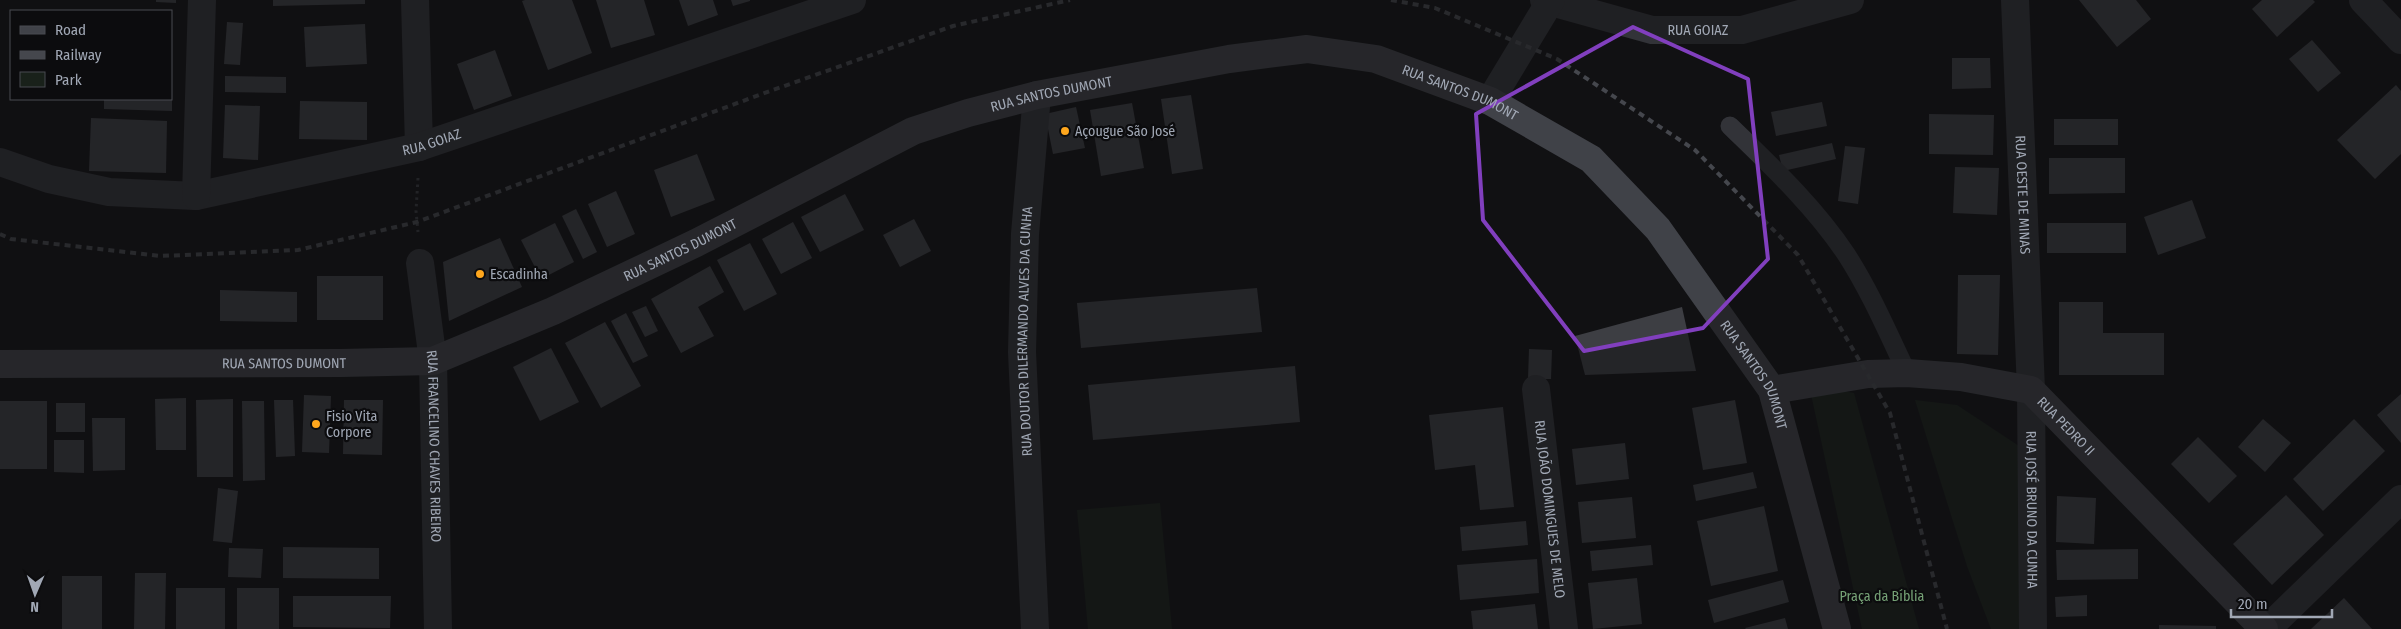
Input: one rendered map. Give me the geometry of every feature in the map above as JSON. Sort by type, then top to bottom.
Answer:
[{"type":"main road","name":"RUA SANTOS DUMONT","points":[[0,364],[341,364],[433,361],[553,311],[633,273],[913,131],[968,113],[1037,95],[1229,60],[1308,49],[1376,59],[1490,101],[1591,158],[1658,229],[1772,390],[1837,629]]},
{"type":"main road","name":"RUA PEDRO II","points":[[1772,390],[1868,374],[1907,373],[1961,377],[2031,390],[2265,629]]},
{"type":"street","points":[[196,196],[202,0]]},
{"type":"street","points":[[415,0],[419,147]]},
{"type":"street","name":"RUA GOIAZ","points":[[0,162],[49,179],[109,192],[196,196],[419,147],[852,0]]},
{"type":"street","name":"RUA GOIAZ","points":[[1548,1],[1652,30],[1742,30],[1850,0]]},
{"type":"street","name":"RUA OESTE DE MINAS","points":[[2015,0],[2031,390]]},
{"type":"street","points":[[2363,0],[2401,40]]},
{"type":"street","points":[[1490,101],[1548,1]]},
{"type":"street","name":"RUA DOUTOR DILERMANDO ALVES DA CUNHA","points":[[1035,629],[1022,352],[1025,234],[1037,95]]},
{"type":"street","name":"RUA FRANCELINO CHAVES RIBEIRO","points":[[420,263],[433,361],[438,629]]},
{"type":"street","name":"RUA JOÃO DOMINGUES DE MELO","points":[[1536,390],[1564,629]]},
{"type":"street","name":"RUA JOSÉ BRUNO DA CUNHA","points":[[2031,390],[2033,629]]},
{"type":"street","points":[[2265,629],[2401,499]]},
{"type":"lane","points":[[1730,126],[1808,205],[1846,254],[1878,312],[1907,373]]},
{"type":"path","points":[[417,222],[419,147]]},
{"type":"highlighted area","points":[[1633,27],[1748,79],[1768,259],[1703,328],[1584,351],[1483,220],[1476,114]]},
{"type":"green space","name":"Praça da Bíblia","points":[[1809,385],[1854,393],[1919,629],[1862,629]]},
{"type":"green space","points":[[1915,400],[1957,405],[2028,452],[2025,629],[1991,629],[1967,566]]},
{"type":"green space","points":[[1160,503],[1172,629],[1088,629],[1077,510]]},
{"type":"building","points":[[156,0],[176,0],[176,3],[156,2]]},
{"type":"building","points":[[273,0],[365,0],[365,4],[273,6]]},
{"type":"building","points":[[572,0],[592,53],[548,70],[522,1]]},
{"type":"building","points":[[596,0],[644,0],[655,35],[611,48]]},
{"type":"building","points":[[679,0],[713,0],[718,15],[688,26]]},
{"type":"building","points":[[731,0],[750,0],[750,1],[733,6]]},
{"type":"building","points":[[2079,0],[2136,0],[2151,19],[2117,47]]},
{"type":"building","points":[[2262,0],[2313,0],[2315,2],[2277,37],[2252,9]]},
{"type":"building","points":[[227,22],[243,23],[240,65],[224,64]]},
{"type":"building","points":[[365,24],[367,64],[306,67],[304,27]]},
{"type":"building","points":[[2312,40],[2341,73],[2318,92],[2289,59]]},
{"type":"building","points":[[495,50],[512,96],[474,110],[457,64]]},
{"type":"building","points":[[1952,58],[1990,58],[1991,88],[1952,89]]},
{"type":"building","points":[[225,76],[286,77],[286,93],[225,92]]},
{"type":"building","points":[[2396,85],[2401,91],[2401,154],[2375,179],[2337,140]]},
{"type":"building","points":[[1191,95],[1203,169],[1172,174],[1161,99]]},
{"type":"building","points":[[104,100],[172,100],[172,111],[104,109]]},
{"type":"building","points":[[300,101],[367,102],[367,140],[299,139]]},
{"type":"building","points":[[1822,102],[1827,126],[1776,136],[1771,112]]},
{"type":"building","points":[[1132,103],[1144,168],[1101,176],[1090,110]]},
{"type":"building","points":[[225,105],[260,106],[258,160],[223,158]]},
{"type":"building","name":"Açougue São José","points":[[1076,107],[1085,148],[1053,154],[1045,114]]},
{"type":"building","points":[[1929,114],[1994,115],[1993,155],[1929,154]]},
{"type":"building","points":[[91,118],[167,121],[166,173],[89,171]]},
{"type":"building","points":[[2054,119],[2118,119],[2118,145],[2054,145]]},
{"type":"building","points":[[1832,143],[1836,159],[1783,171],[1779,155]]},
{"type":"building","points":[[1845,146],[1865,148],[1858,204],[1838,201]]},
{"type":"building","points":[[697,154],[715,200],[671,217],[654,170]]},
{"type":"building","points":[[2049,158],[2125,158],[2125,193],[2049,194]]},
{"type":"building","points":[[1955,167],[1999,168],[1997,215],[1953,213]]},
{"type":"building","points":[[616,191],[635,234],[607,247],[588,204]]},
{"type":"building","points":[[845,194],[864,230],[820,252],[801,217]]},
{"type":"building","points":[[2192,200],[2206,238],[2158,255],[2144,217]]},
{"type":"building","points":[[576,209],[597,252],[583,259],[562,216]]},
{"type":"building","points":[[914,219],[931,251],[900,267],[883,235]]},
{"type":"building","points":[[793,222],[812,258],[781,274],[762,239]]},
{"type":"building","points":[[555,223],[574,262],[541,279],[521,240]]},
{"type":"building","points":[[2047,223],[2126,223],[2126,253],[2047,253]]},
{"type":"building","name":"Escadinha","points":[[500,238],[522,287],[449,321],[443,262]]},
{"type":"building","points":[[750,243],[777,294],[744,311],[717,260]]},
{"type":"building","points":[[710,266],[724,292],[698,307],[714,336],[681,353],[651,299]]},
{"type":"building","points":[[1958,275],[2000,275],[1998,355],[1957,354]]},
{"type":"building","points":[[317,276],[383,276],[383,320],[317,320]]},
{"type":"building","points":[[1257,288],[1262,332],[1081,348],[1077,303]]},
{"type":"building","points":[[220,290],[297,292],[297,322],[220,321]]},
{"type":"building","points":[[2059,302],[2103,302],[2103,333],[2164,333],[2164,375],[2059,375]]},
{"type":"building","points":[[646,306],[658,331],[645,337],[632,312]]},
{"type":"building","points":[[1682,307],[1696,371],[1585,375],[1575,336]]},
{"type":"building","points":[[626,313],[648,356],[633,363],[611,321]]},
{"type":"building","points":[[605,322],[641,386],[601,408],[565,343]]},
{"type":"building","points":[[551,348],[579,402],[540,421],[513,367]]},
{"type":"building","points":[[1529,349],[1552,350],[1551,379],[1528,379]]},
{"type":"building","points":[[1295,366],[1300,422],[1093,440],[1088,385]]},
{"type":"building","points":[[2401,394],[2401,443],[2377,415]]},
{"type":"building","name":"Fisio Vita Corpore","points":[[304,395],[331,396],[329,453],[302,452]]},
{"type":"building","points":[[186,398],[186,450],[156,450],[155,399]]},
{"type":"building","points":[[233,399],[233,477],[197,477],[196,400]]},
{"type":"building","points":[[274,400],[293,400],[295,456],[276,457]]},
{"type":"building","points":[[344,400],[383,400],[382,455],[343,454]]},
{"type":"building","points":[[1735,400],[1747,463],[1703,470],[1692,408]]},
{"type":"building","points":[[0,401],[47,401],[47,469],[0,469]]},
{"type":"building","points":[[242,401],[264,401],[265,480],[243,481]]},
{"type":"building","points":[[56,403],[85,403],[85,432],[56,432]]},
{"type":"building","points":[[1503,407],[1514,507],[1480,510],[1475,465],[1435,470],[1429,415]]},
{"type":"building","points":[[92,418],[125,418],[125,470],[93,471]]},
{"type":"building","points":[[2263,419],[2291,443],[2265,472],[2238,447]]},
{"type":"building","points":[[2354,419],[2385,451],[2323,511],[2293,479]]},
{"type":"building","points":[[2198,437],[2237,476],[2209,503],[2171,464]]},
{"type":"building","points":[[54,440],[84,440],[84,473],[54,472]]},
{"type":"building","points":[[1625,443],[1629,479],[1576,485],[1572,449]]},
{"type":"building","points":[[1753,472],[1757,488],[1696,501],[1693,485]]},
{"type":"building","points":[[218,488],[238,491],[232,543],[213,541]]},
{"type":"building","points":[[2286,495],[2324,535],[2272,585],[2233,544]]},
{"type":"building","points":[[2057,496],[2096,498],[2094,544],[2056,542]]},
{"type":"building","points":[[1632,497],[1636,538],[1582,543],[1578,502]]},
{"type":"building","points":[[1764,506],[1778,571],[1711,586],[1697,521]]},
{"type":"building","points":[[1526,521],[1528,545],[1462,551],[1460,527]]},
{"type":"building","points":[[1651,545],[1653,565],[1592,571],[1590,551]]},
{"type":"building","points":[[283,547],[379,548],[379,579],[283,578]]},
{"type":"building","points":[[229,548],[263,549],[261,578],[228,577]]},
{"type":"building","points":[[2138,549],[2138,579],[2057,580],[2056,550]]},
{"type":"building","points":[[1537,559],[1539,593],[1460,600],[1457,565]]},
{"type":"building","points":[[135,573],[166,573],[165,629],[134,629]]},
{"type":"building","points":[[62,576],[102,576],[102,629],[62,629]]},
{"type":"building","points":[[1637,578],[1642,624],[1593,629],[1588,583]]},
{"type":"building","points":[[1783,580],[1789,602],[1714,623],[1708,600]]},
{"type":"building","points":[[176,588],[225,588],[225,629],[176,629]]},
{"type":"building","points":[[237,588],[279,588],[279,629],[237,629]]},
{"type":"building","points":[[2087,595],[2087,616],[2056,617],[2055,597]]},
{"type":"building","points":[[293,596],[391,596],[390,628],[293,627]]},
{"type":"building","points":[[2344,598],[2372,629],[2311,629]]},
{"type":"building","points":[[1535,604],[1538,629],[1473,629],[1471,611]]},
{"type":"building","points":[[1785,618],[1788,629],[1745,628]]},
{"type":"building","points":[[2159,625],[2216,626],[2216,629],[2159,629]]},
{"type":"railway","points":[[0,234],[11,239],[160,256],[298,250],[417,222],[759,95],[953,26],[1070,0]]},
{"type":"railway","points":[[1391,0],[1435,8],[1557,59],[1695,150],[1798,255],[1890,413],[1947,629]]},
{"type":"place","name":"Açougue São José","points":[[1065,131]]},
{"type":"place","name":"Escadinha","points":[[480,274]]},
{"type":"place","name":"Fisio Vita Corpore","points":[[316,424]]}]
